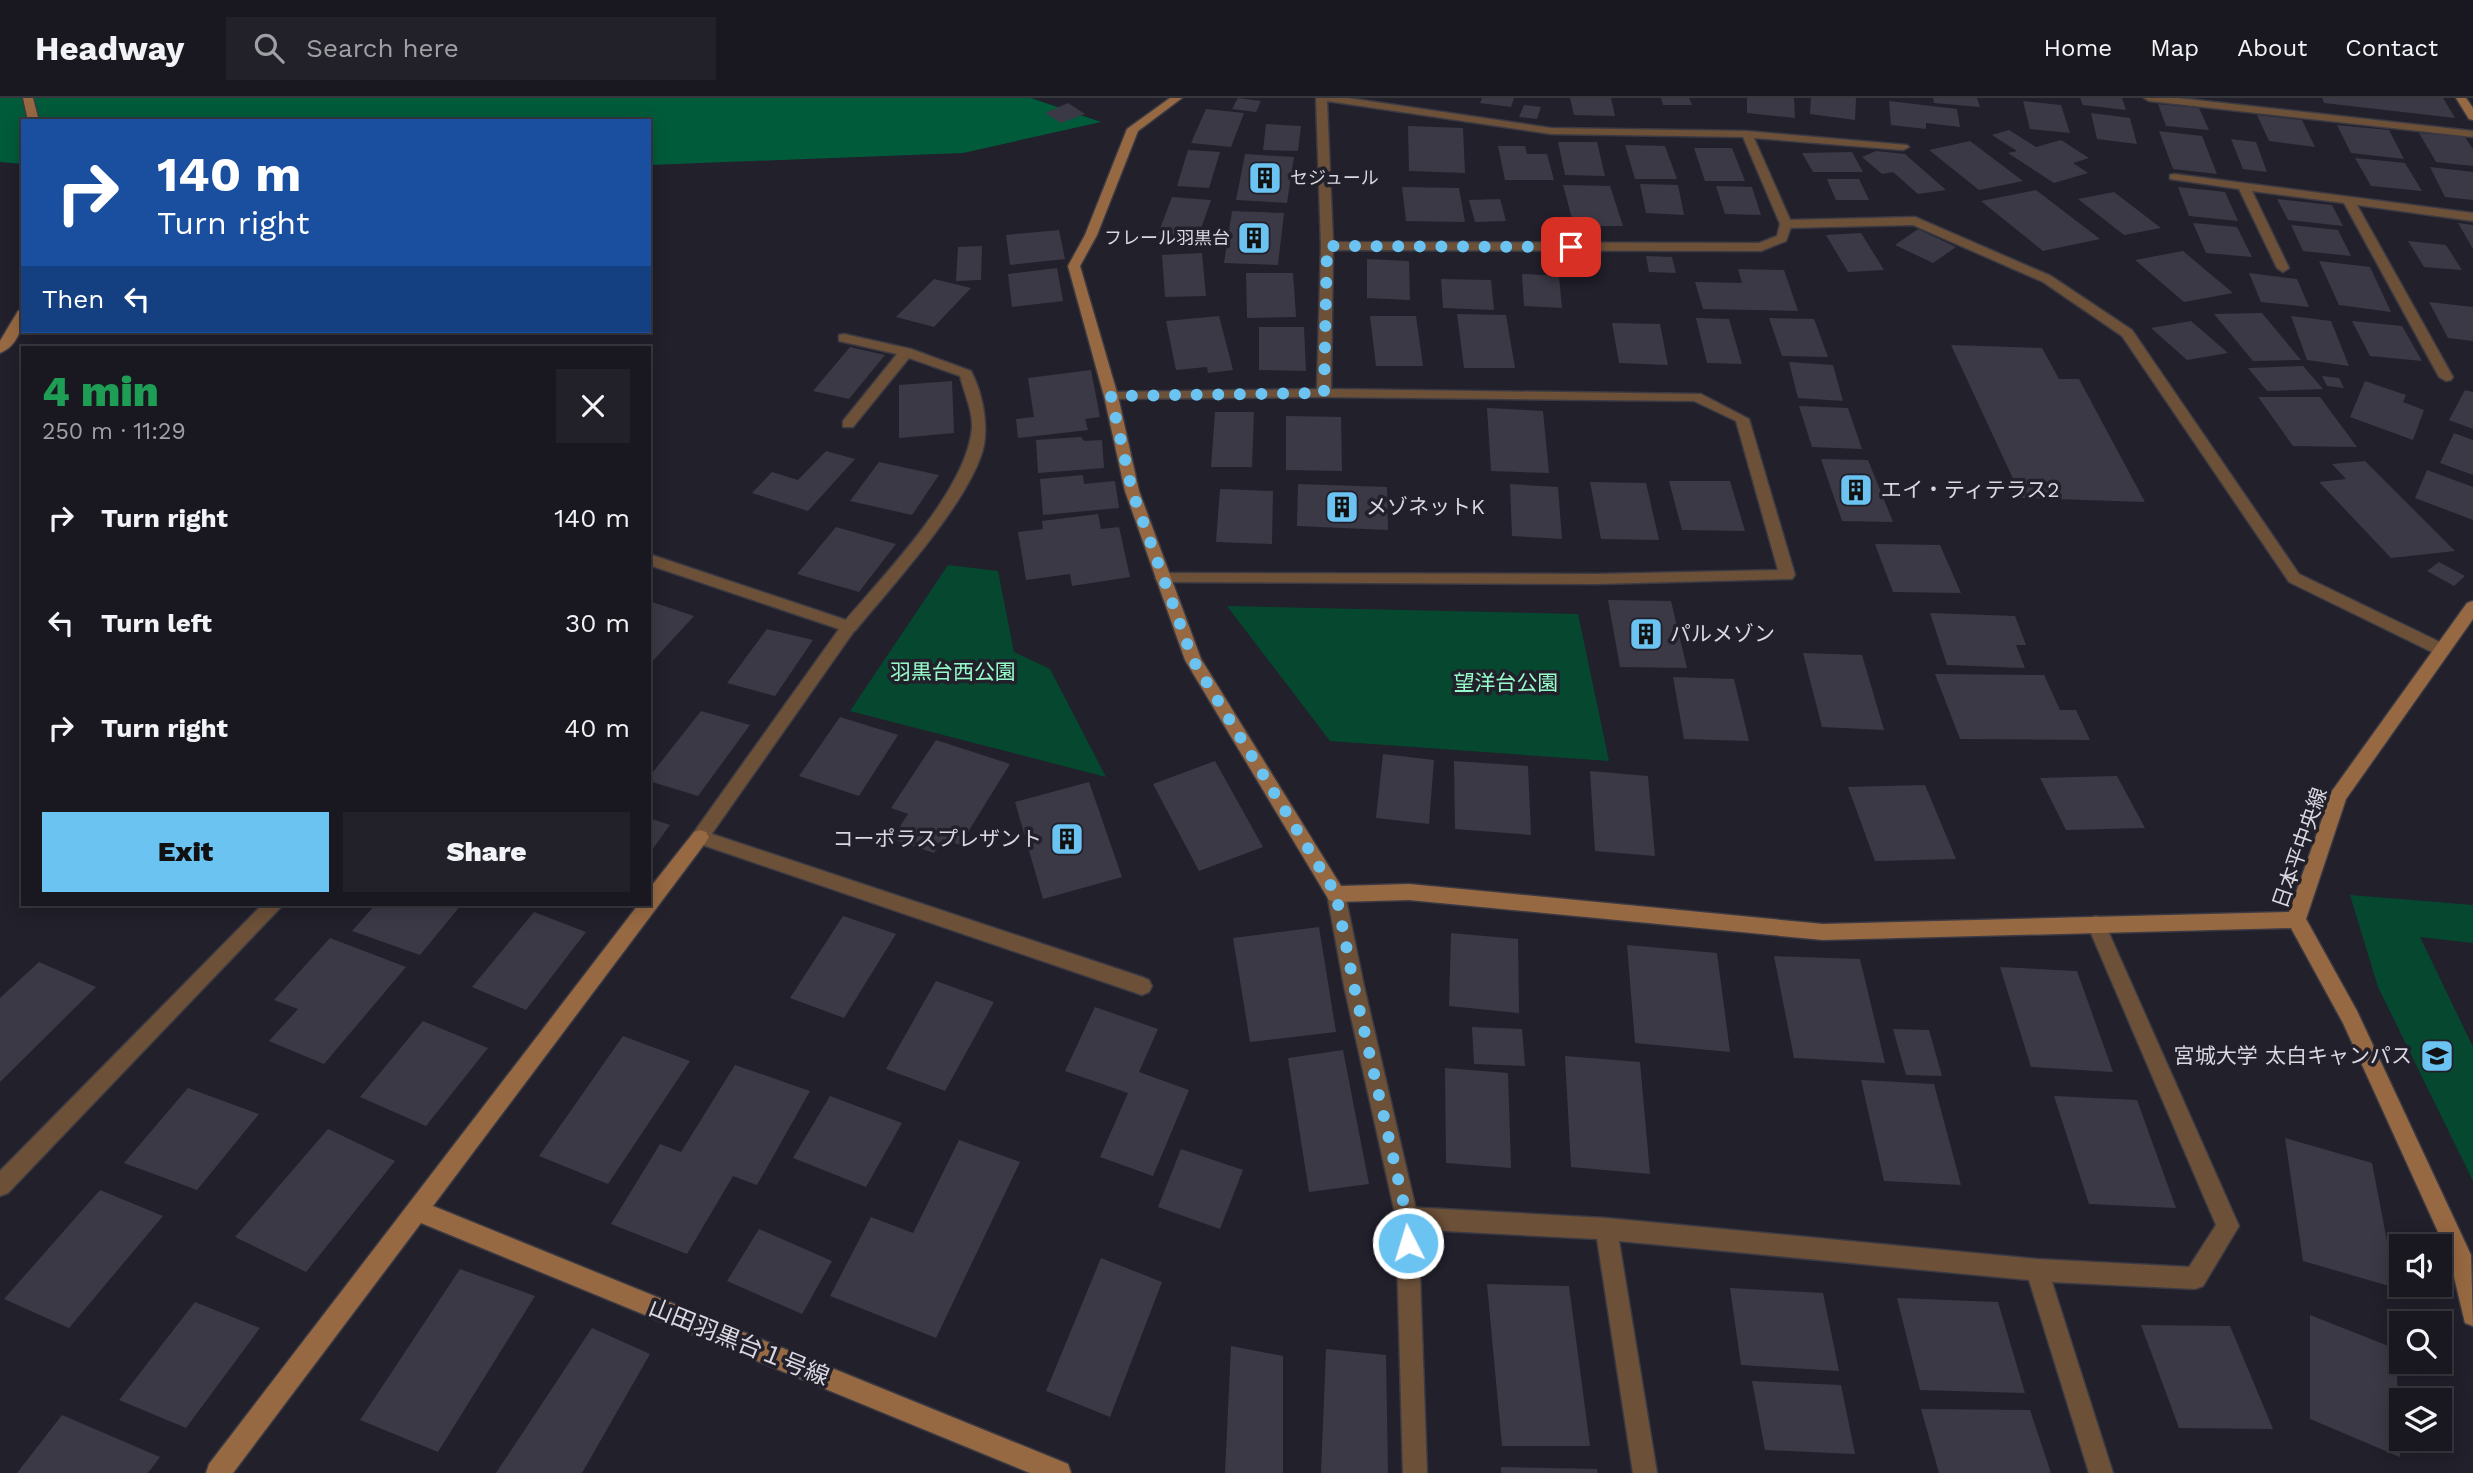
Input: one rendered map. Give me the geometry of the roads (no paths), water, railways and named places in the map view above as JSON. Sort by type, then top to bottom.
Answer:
[{"type":"street","points":[[28,98],[33,119]]},
{"type":"street","points":[[1177,98],[1133,129],[1091,235],[1074,266],[1111,396],[1132,491],[1193,660],[1336,894],[1354,986],[1407,1218],[1415,1473]]},
{"type":"street","points":[[1324,393],[1327,246],[1324,98],[1551,131],[1747,134],[1903,147]]},
{"type":"street","points":[[2148,98],[2473,134]]},
{"type":"street","points":[[2461,98],[2473,117]]},
{"type":"street","points":[[1327,246],[1761,247],[1782,238],[1786,224],[1747,134]]},
{"type":"street","points":[[2174,177],[2473,217]]},
{"type":"street","points":[[2244,187],[2283,268]]},
{"type":"street","points":[[2349,201],[2446,377]]},
{"type":"street","points":[[1786,224],[1915,221],[2046,279],[2127,333],[2294,578],[2442,650]]},
{"type":"street","points":[[0,349],[15,331],[21,318]]},
{"type":"street","points":[[651,901],[849,627],[956,491],[976,453],[980,427],[966,374],[906,352],[844,338]]},
{"type":"street","points":[[848,424],[906,352]]},
{"type":"street","points":[[1111,396],[1324,393],[1696,397],[1742,419],[1787,575],[1598,579],[1163,578]]},
{"type":"street","points":[[651,560],[849,627]]},
{"type":"street","name":"日本平中央線","points":[[2473,607],[2338,796],[2296,920],[2350,1017],[2460,1255],[2473,1315]]},
{"type":"street","points":[[699,837],[1142,986]]},
{"type":"street","points":[[1336,894],[1409,892],[1823,932],[2296,920]]},
{"type":"street","points":[[0,1186],[273,906]]},
{"type":"street","points":[[218,1473],[648,906]]},
{"type":"street","points":[[1407,1218],[1606,1229],[2037,1270],[2195,1278],[2228,1226],[2095,924]]},
{"type":"street","name":"山田羽黒台１号線","points":[[419,1211],[1059,1473]]},
{"type":"street","points":[[1606,1229],[1645,1473]]},
{"type":"street","points":[[2037,1270],[2101,1473]]},
{"type":"place","name":"セジュール","points":[[1265,178]]},
{"type":"place","name":"フレール羽黒台","points":[[1254,238]]},
{"type":"place","name":"エイ・ティテラス2","points":[[1856,490]]},
{"type":"place","name":"メゾネットK","points":[[1342,507]]},
{"type":"place","name":"パルメゾン","points":[[1646,634]]},
{"type":"place","name":"コーポラスプレザント","points":[[1067,839]]},
{"type":"place","name":"宮城大学 太白キャンパス","points":[[2437,1056]]},
{"type":"park label","name":"羽黒台西公園","points":[[953,672]]},
{"type":"park label","name":"望洋台公園","points":[[1506,683]]}]
